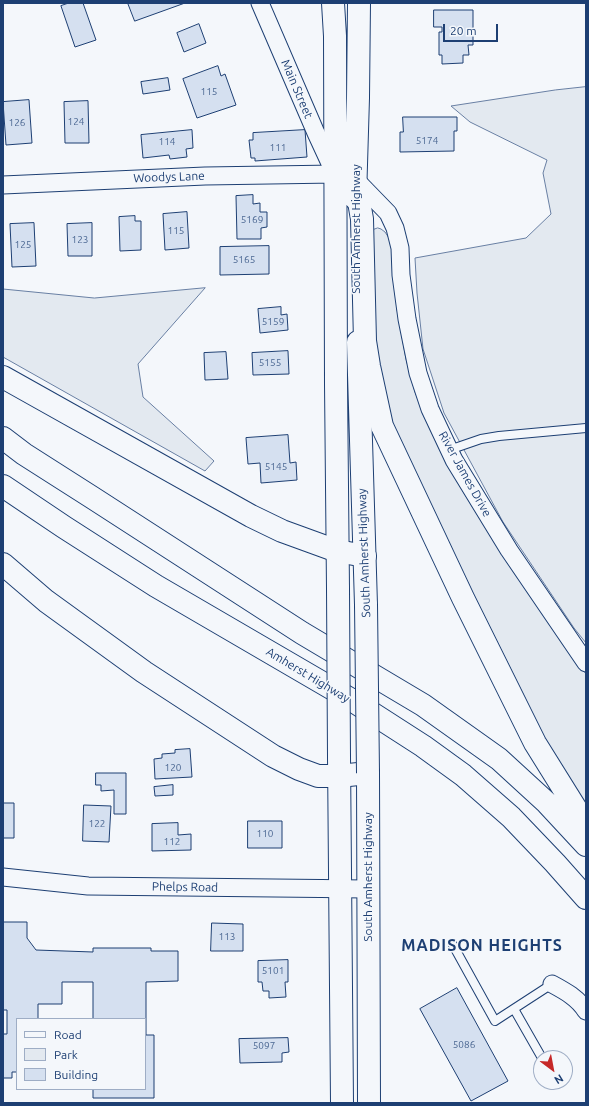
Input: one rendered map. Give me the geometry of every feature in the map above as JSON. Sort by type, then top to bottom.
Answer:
[{"type":"main road","name":"South Amherst Highway","points":[[333,3],[345,176],[337,551],[342,1103]]},
{"type":"main road","name":"South Amherst Highway","points":[[359,3],[358,98],[345,176],[354,214],[365,556],[368,773],[367,889],[369,1103]]},
{"type":"main road","points":[[345,176],[362,219],[365,341],[382,426],[460,591],[535,743],[586,825]]},
{"type":"main road","points":[[3,377],[251,516],[282,531],[337,551],[365,556]]},
{"type":"main road","points":[[3,438],[24,454],[302,633],[423,705],[499,759],[547,803],[586,844]]},
{"type":"main road","name":"Amherst Highway","points":[[3,486],[156,586],[350,700],[423,746],[463,775],[511,817],[586,898]]},
{"type":"main road","points":[[3,564],[46,601],[138,668],[274,756],[299,769],[318,776],[339,766],[368,773]]},
{"type":"street","name":"Main Street","points":[[260,3],[316,133],[345,176]]},
{"type":"street","name":"Woodys Lane","points":[[3,185],[206,176],[345,176]]},
{"type":"street","name":"River James Drive","points":[[345,176],[388,213],[395,228],[400,248],[401,275],[406,319],[418,373],[430,409],[449,450],[509,550],[586,663]]},
{"type":"street","name":"Phelps Road","points":[[3,877],[88,886],[367,889]]},
{"type":"street","points":[[552,984],[569,994],[586,1010]]},
{"type":"lane","points":[[449,450],[481,439],[499,436],[586,428]]},
{"type":"lane","points":[[453,945],[495,1021],[552,984]]},
{"type":"lane","points":[[514,1009],[537,1050]]},
{"type":"green space","points":[[586,87],[586,643],[574,628],[503,522],[444,413],[423,349],[415,258],[526,238],[551,214],[543,173],[547,160],[470,122],[451,106],[555,90]]},
{"type":"green space","points":[[378,228],[385,232],[389,238],[392,249],[397,309],[406,359],[415,392],[429,426],[464,493],[489,533],[586,674],[586,807],[562,773],[399,444],[379,376],[371,303],[373,230]]},
{"type":"green space","points":[[205,288],[138,364],[143,397],[214,461],[205,471],[3,357],[3,289],[94,298]]},
{"type":"building","points":[[69,3],[83,3],[96,40],[75,47],[61,6]]},
{"type":"building","points":[[128,3],[185,3],[135,21]]},
{"type":"building","points":[[434,10],[473,10],[473,45],[468,45],[469,55],[463,55],[463,63],[442,64],[442,55],[439,55],[439,32],[442,32],[442,27],[434,27]]},
{"type":"building","points":[[199,24],[206,43],[184,52],[177,33]]},
{"type":"building","points":[[218,66],[221,76],[225,74],[236,105],[197,118],[183,79]]},
{"type":"building","points":[[168,78],[170,90],[143,94],[141,82]]},
{"type":"building","points":[[29,100],[32,143],[6,145],[3,102]]},
{"type":"building","points":[[88,101],[89,143],[65,143],[64,102]]},
{"type":"building","points":[[403,117],[457,117],[457,131],[454,131],[454,151],[400,152],[400,132],[403,132]]},
{"type":"building","points":[[192,130],[193,148],[186,149],[187,157],[170,159],[169,155],[143,158],[141,135]]},
{"type":"building","points":[[305,130],[307,157],[255,161],[255,158],[251,158],[249,140],[253,140],[253,133]]},
{"type":"building","points":[[253,195],[253,204],[260,203],[260,212],[267,212],[267,227],[261,228],[261,239],[237,239],[236,196]]},
{"type":"building","points":[[187,212],[189,248],[165,250],[163,214]]},
{"type":"building","points":[[135,216],[135,221],[141,221],[141,250],[120,251],[119,217]]},
{"type":"building","points":[[34,223],[36,266],[12,267],[10,224]]},
{"type":"building","points":[[92,223],[92,256],[68,256],[67,224]]},
{"type":"building","points":[[269,246],[269,274],[220,275],[220,247]]},
{"type":"building","points":[[281,307],[281,315],[287,314],[288,330],[260,333],[258,309]]},
{"type":"building","points":[[288,351],[289,374],[253,375],[252,353]]},
{"type":"building","points":[[226,352],[228,379],[205,380],[204,353]]},
{"type":"building","points":[[288,435],[290,463],[296,462],[297,480],[261,483],[260,463],[248,464],[246,438]]},
{"type":"building","points":[[190,749],[192,777],[155,779],[154,759],[162,758],[162,754],[175,753],[175,750]]},
{"type":"building","points":[[96,773],[126,773],[126,814],[114,814],[114,790],[101,791],[101,785],[96,785]]},
{"type":"building","points":[[173,785],[173,795],[155,796],[154,787]]},
{"type":"building","points":[[3,803],[14,803],[14,838],[3,838]]},
{"type":"building","points":[[84,805],[111,806],[109,842],[83,841]]},
{"type":"building","points":[[248,821],[282,821],[282,848],[248,848]]},
{"type":"building","points":[[178,823],[178,835],[191,834],[191,850],[152,851],[152,824]]},
{"type":"building","points":[[3,922],[27,922],[27,938],[36,950],[93,952],[93,948],[151,948],[151,951],[178,951],[178,981],[146,982],[146,1018],[93,1018],[93,982],[62,982],[62,1004],[38,1004],[38,1018],[16,1018],[16,1072],[12,1072],[12,1078],[3,1078],[3,1034],[7,1034],[7,1010],[3,1010]]},
{"type":"building","points":[[212,923],[243,924],[243,951],[211,951]]},
{"type":"building","points":[[288,960],[288,982],[285,982],[286,997],[269,998],[269,991],[263,991],[262,982],[258,982],[258,961]]},
{"type":"building","points":[[457,988],[508,1081],[471,1101],[420,1009]]},
{"type":"building","points":[[146,1035],[154,1035],[154,1098],[93,1098],[93,1090],[146,1090]]},
{"type":"building","points":[[288,1038],[289,1052],[282,1053],[282,1062],[240,1063],[239,1039]]},
{"type":"district","name":"MADISON HEIGHTS","points":[[482,946]]}]
